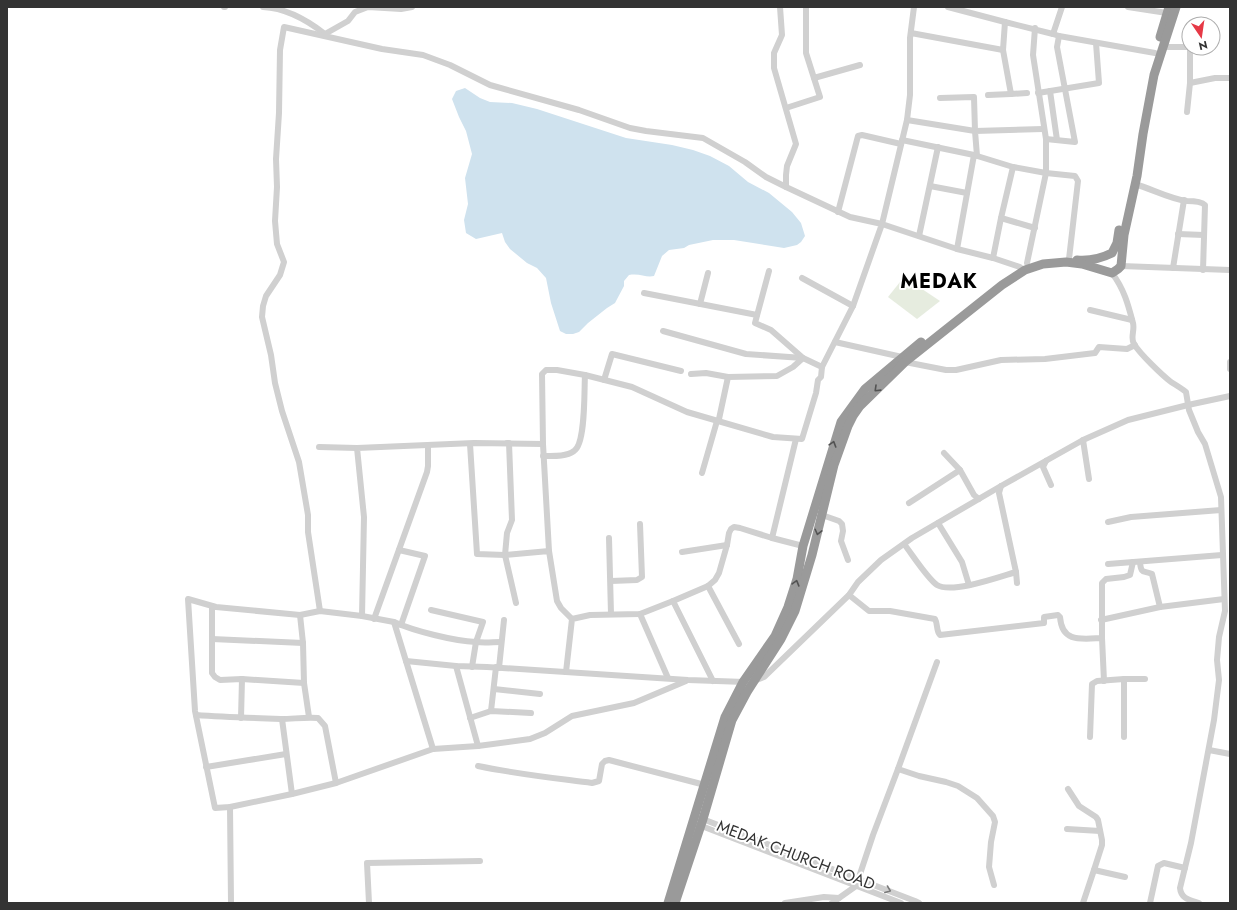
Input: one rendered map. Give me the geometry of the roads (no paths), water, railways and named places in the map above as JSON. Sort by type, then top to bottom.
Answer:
[{"type":"highway","points":[[675,903],[698,821],[705,785],[725,717],[743,682],[775,636],[788,607],[797,579],[803,546],[840,422],[865,389],[1002,285],[1025,270],[1043,264],[1066,262],[1082,264],[1112,273],[1121,266],[1124,235],[1135,184],[1154,75],[1176,7]]},
{"type":"highway","points":[[668,903],[698,821],[732,720],[747,692],[781,638],[795,611],[812,555],[834,465],[853,416],[860,406],[903,360],[1008,274],[1024,265],[1047,259],[1069,258],[1082,260],[1104,258],[1112,253],[1117,243],[1132,174],[1148,73],[1168,10]]},
{"type":"street","points":[[263,7],[290,13],[311,23],[325,34],[348,21],[355,12],[368,7],[400,9],[412,7]]},
{"type":"street","points":[[780,7],[782,35],[774,53],[774,68],[796,144],[787,166],[786,187]]},
{"type":"street","points":[[786,108],[820,97],[806,53],[806,7]]},
{"type":"street","points":[[572,619],[561,608],[558,601],[549,550],[543,456],[542,374],[546,370],[557,370],[585,375],[632,387],[684,411],[717,421],[773,437],[802,439],[816,393],[818,380],[821,376],[822,367],[853,306],[882,224],[907,120],[910,95],[911,33],[914,7]]},
{"type":"street","points":[[948,7],[962,9],[1056,35],[1155,53]]},
{"type":"street","points":[[1046,139],[1075,142],[1057,47],[1056,35],[1062,7]]},
{"type":"street","points":[[1128,7],[1168,10]]},
{"type":"street","points":[[1005,22],[1003,50],[1011,94]]},
{"type":"street","points":[[320,611],[308,532],[308,515],[299,462],[288,431],[275,383],[272,370],[272,355],[262,317],[266,296],[280,275],[284,262],[277,244],[275,221],[280,50],[284,27],[382,49],[405,51],[423,55],[450,65],[490,85],[579,110],[630,128],[646,132],[703,138],[745,162],[766,177],[850,217],[882,224],[957,249],[1024,265],[1035,228],[1046,173],[1046,139],[1043,129],[1033,54],[1035,28]]},
{"type":"street","points":[[911,33],[1003,50]]},
{"type":"street","points":[[1038,93],[1099,83],[1096,43]]},
{"type":"street","points":[[1163,47],[1181,48]]},
{"type":"street","points":[[1187,112],[1190,83],[1189,56]]},
{"type":"street","points":[[814,78],[860,66]]},
{"type":"street","points":[[1190,83],[1215,78],[1230,78]]},
{"type":"street","points":[[1050,91],[1057,140]]},
{"type":"street","points":[[988,95],[1027,93]]},
{"type":"street","points":[[940,98],[974,97],[975,156],[957,249]]},
{"type":"street","points":[[907,120],[975,131],[1043,129]]},
{"type":"street","points":[[838,212],[858,136],[862,135],[938,147],[1013,167],[1074,176],[1078,181],[1069,258]]},
{"type":"street","points":[[919,236],[938,147]]},
{"type":"street","points":[[993,258],[1013,167]]},
{"type":"street","points":[[1135,184],[1184,200],[1202,202],[1205,205],[1203,270]]},
{"type":"street","points":[[930,186],[967,193]]},
{"type":"street","points":[[1173,268],[1184,200]]},
{"type":"street","points":[[1001,218],[1035,228]]},
{"type":"street","points":[[1178,234],[1204,234]]},
{"type":"street","points":[[1121,266],[1230,270]]},
{"type":"street","points":[[769,271],[755,323],[771,330],[803,358],[822,367]]},
{"type":"street","points":[[700,304],[708,272]]},
{"type":"street","points":[[1112,273],[1121,284],[1127,299],[1133,324],[1132,340],[1134,345],[1170,381],[1186,392],[1188,405],[1198,432],[1205,444],[1221,497],[1225,611],[1219,637],[1219,680],[1209,750],[1180,888],[1181,894],[1184,898],[1199,903]]},
{"type":"street","points":[[802,278],[853,306]]},
{"type":"street","points":[[644,293],[756,315]]},
{"type":"street","points":[[1090,310],[1132,320]]},
{"type":"street","points":[[664,331],[746,354],[803,358]]},
{"type":"street","points":[[835,342],[946,370],[956,370],[1001,360],[1062,358],[1095,353],[1099,347],[1127,349],[1134,345]]},
{"type":"street","points":[[604,380],[612,354],[681,371]]},
{"type":"street","points":[[691,374],[706,373],[728,377],[776,376],[793,367],[803,358]]},
{"type":"street","points":[[1230,362],[1230,369]]},
{"type":"street","points":[[543,456],[559,456],[568,454],[575,451],[579,446],[583,430],[585,375]]},
{"type":"street","points":[[702,473],[717,421],[719,419],[728,377]]},
{"type":"street","points":[[406,662],[688,680],[754,681],[764,677],[849,595],[858,582],[880,560],[938,523],[1046,460],[1083,440],[1128,420],[1230,396]]},
{"type":"street","points":[[772,538],[796,439]]},
{"type":"street","points":[[1083,440],[1089,479]]},
{"type":"street","points":[[318,448],[507,443],[543,444]]},
{"type":"street","points":[[507,443],[509,443],[512,520],[507,533],[505,555],[516,603]]},
{"type":"street","points":[[470,444],[477,554],[505,555],[549,550]]},
{"type":"street","points":[[374,619],[427,472],[428,445]]},
{"type":"street","points":[[357,448],[364,517],[362,616]]},
{"type":"street","points":[[944,453],[960,470],[974,495],[979,499]]},
{"type":"street","points":[[1046,460],[1043,466],[1051,485]]},
{"type":"street","points":[[909,503],[960,470]]},
{"type":"street","points":[[1001,486],[999,493],[1017,583]]},
{"type":"street","points":[[1108,522],[1131,517],[1221,510]]},
{"type":"street","points":[[822,515],[839,521],[842,524],[843,531],[840,541],[848,560]]},
{"type":"street","points":[[938,523],[962,562],[968,585]]},
{"type":"street","points":[[611,581],[637,580],[642,577],[640,524]]},
{"type":"street","points":[[572,619],[590,615],[640,614],[708,586],[715,580],[719,573],[729,533],[734,527],[803,546]]},
{"type":"street","points":[[609,538],[611,614]]},
{"type":"street","points":[[904,544],[938,585],[948,588],[968,585],[1016,572]]},
{"type":"street","points":[[682,552],[727,545]]},
{"type":"street","points":[[399,550],[425,556],[401,624]]},
{"type":"street","points":[[1108,564],[1222,555]]},
{"type":"street","points":[[1104,681],[1101,620],[1102,583],[1103,580],[1106,579],[1130,575],[1133,562]]},
{"type":"street","points":[[1140,562],[1141,569],[1144,572],[1152,574],[1160,608]]},
{"type":"street","points":[[708,586],[738,644]]},
{"type":"street","points":[[849,595],[869,611],[890,611],[935,619],[938,633],[940,635],[1044,623],[1044,616],[1058,615],[1060,617],[1063,630],[1068,635],[1079,639],[1102,638]]},
{"type":"street","points":[[502,642],[476,642],[428,632],[394,622],[362,616],[320,611],[300,615],[212,606],[188,599],[196,715],[214,808],[230,807],[336,783],[433,749],[478,746],[538,736],[572,716],[634,704],[688,680]]},
{"type":"street","points":[[1101,620],[1160,608],[1224,599]]},
{"type":"street","points":[[673,601],[713,681]]},
{"type":"street","points":[[212,606],[212,673],[214,677],[220,680],[242,679],[304,683]]},
{"type":"street","points":[[431,610],[483,622],[476,642],[472,667]]},
{"type":"street","points":[[640,614],[668,678]]},
{"type":"street","points":[[300,615],[303,643],[304,683],[309,717]]},
{"type":"street","points":[[566,672],[572,619]]},
{"type":"street","points":[[491,711],[504,620]]},
{"type":"street","points":[[394,622],[433,749]]},
{"type":"street","points":[[212,639],[303,643]]},
{"type":"street","points":[[832,903],[856,886],[873,835],[937,662]]},
{"type":"street","points":[[456,666],[478,746]]},
{"type":"street","points":[[241,718],[242,679]]},
{"type":"street","points":[[1124,679],[1124,737]]},
{"type":"street","points":[[1090,737],[1092,684],[1097,681],[1145,679]]},
{"type":"street","points":[[494,689],[540,694]]},
{"type":"street","points":[[470,718],[491,711],[531,713]]},
{"type":"street","points":[[196,715],[241,718],[318,718],[325,726],[336,783]]},
{"type":"street","points":[[282,719],[292,794]]},
{"type":"street","points":[[1209,750],[1230,754]]},
{"type":"street","points":[[206,767],[286,754]]},
{"type":"street","points":[[478,766],[510,773],[534,774],[592,784],[598,781],[602,764],[609,760],[705,785]]},
{"type":"street","points":[[898,769],[958,786],[977,798],[994,816],[995,822],[991,842],[989,867],[994,885]]},
{"type":"street","points":[[1068,789],[1079,806],[1096,817],[1102,840],[1102,845],[1083,903]]},
{"type":"street","points":[[230,807],[231,903]]},
{"type":"street","name":"MEDAK CHURCH ROAD","points":[[698,821],[859,879],[918,903]]},
{"type":"street","name":"MEDAK CHURCH ROAD","points":[[698,821],[901,903]]},
{"type":"street","points":[[1067,829],[1100,831]]},
{"type":"street","points":[[369,903],[367,863],[480,861]]},
{"type":"street","points":[[1150,903],[1158,866],[1164,863],[1185,868]]},
{"type":"street","points":[[1094,870],[1125,877]]},
{"type":"street","points":[[785,903],[824,897],[838,898]]},
{"type":"water","points":[[465,88],[480,98],[490,102],[512,103],[537,109],[626,138],[672,145],[710,156],[729,166],[748,182],[769,193],[792,212],[801,223],[805,236],[797,245],[784,248],[734,240],[713,240],[689,245],[684,248],[669,250],[662,256],[654,276],[629,275],[624,281],[624,286],[615,303],[588,323],[579,332],[566,334],[560,331],[551,303],[546,278],[537,268],[527,263],[510,249],[505,242],[502,233],[476,239],[466,233],[464,220],[468,204],[465,178],[472,154],[466,131],[452,99],[456,91]]},
{"type":"district","name":"MEDAK","points":[[939,281]]}]
